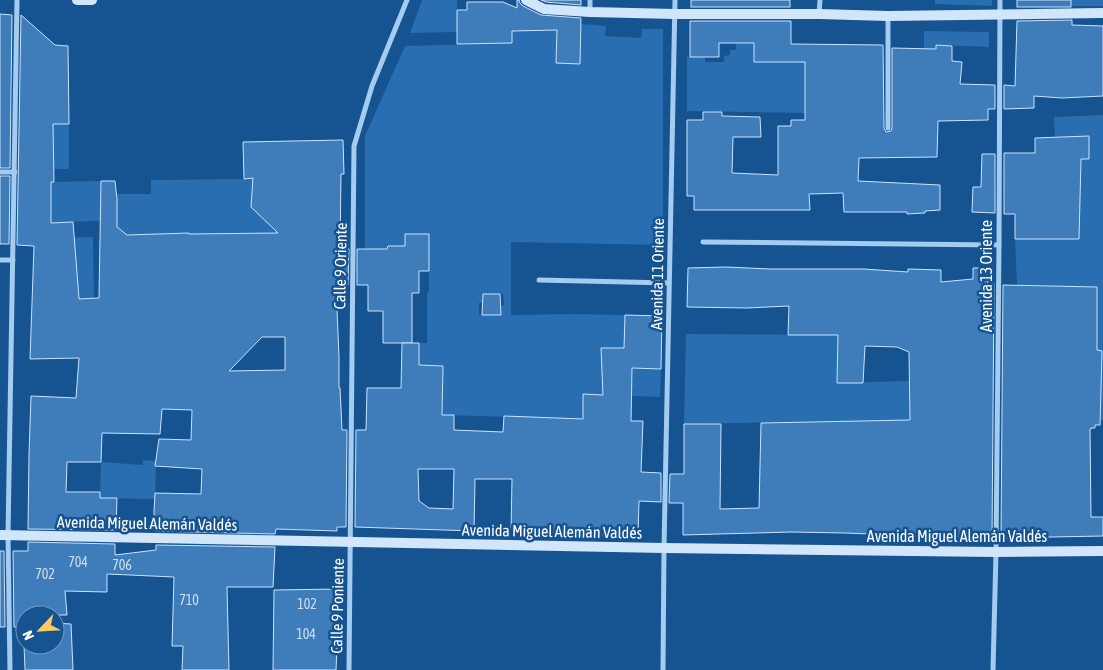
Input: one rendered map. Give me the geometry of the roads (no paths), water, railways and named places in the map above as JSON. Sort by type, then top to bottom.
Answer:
[{"type":"main road","points":[[77,0],[92,0]]},
{"type":"main road","points":[[526,0],[544,9],[675,14],[888,16],[1103,13]]},
{"type":"main road","name":"Avenida Miguel Alemán Valdés","points":[[4,535],[664,548],[996,552],[1103,551]]},
{"type":"street","points":[[10,670],[4,535],[13,260],[18,0]]},
{"type":"street","name":"Calle 9 Oriente","points":[[350,543],[354,146],[372,86],[407,0]]},
{"type":"street","points":[[590,0],[590,12]]},
{"type":"street","name":"Avenida 11 Oriente","points":[[663,670],[675,0]]},
{"type":"street","points":[[820,0],[820,14]]},
{"type":"street","name":"Avenida 13 Oriente","points":[[993,670],[1000,245],[1000,0]]},
{"type":"street","points":[[888,16],[888,128]]},
{"type":"street","points":[[0,172],[15,172]]},
{"type":"street","points":[[703,242],[1000,245]]},
{"type":"street","points":[[0,260],[13,260]]},
{"type":"street","points":[[539,280],[669,283]]},
{"type":"street","name":"Calle 9 Poniente","points":[[349,670],[350,543]]}]
